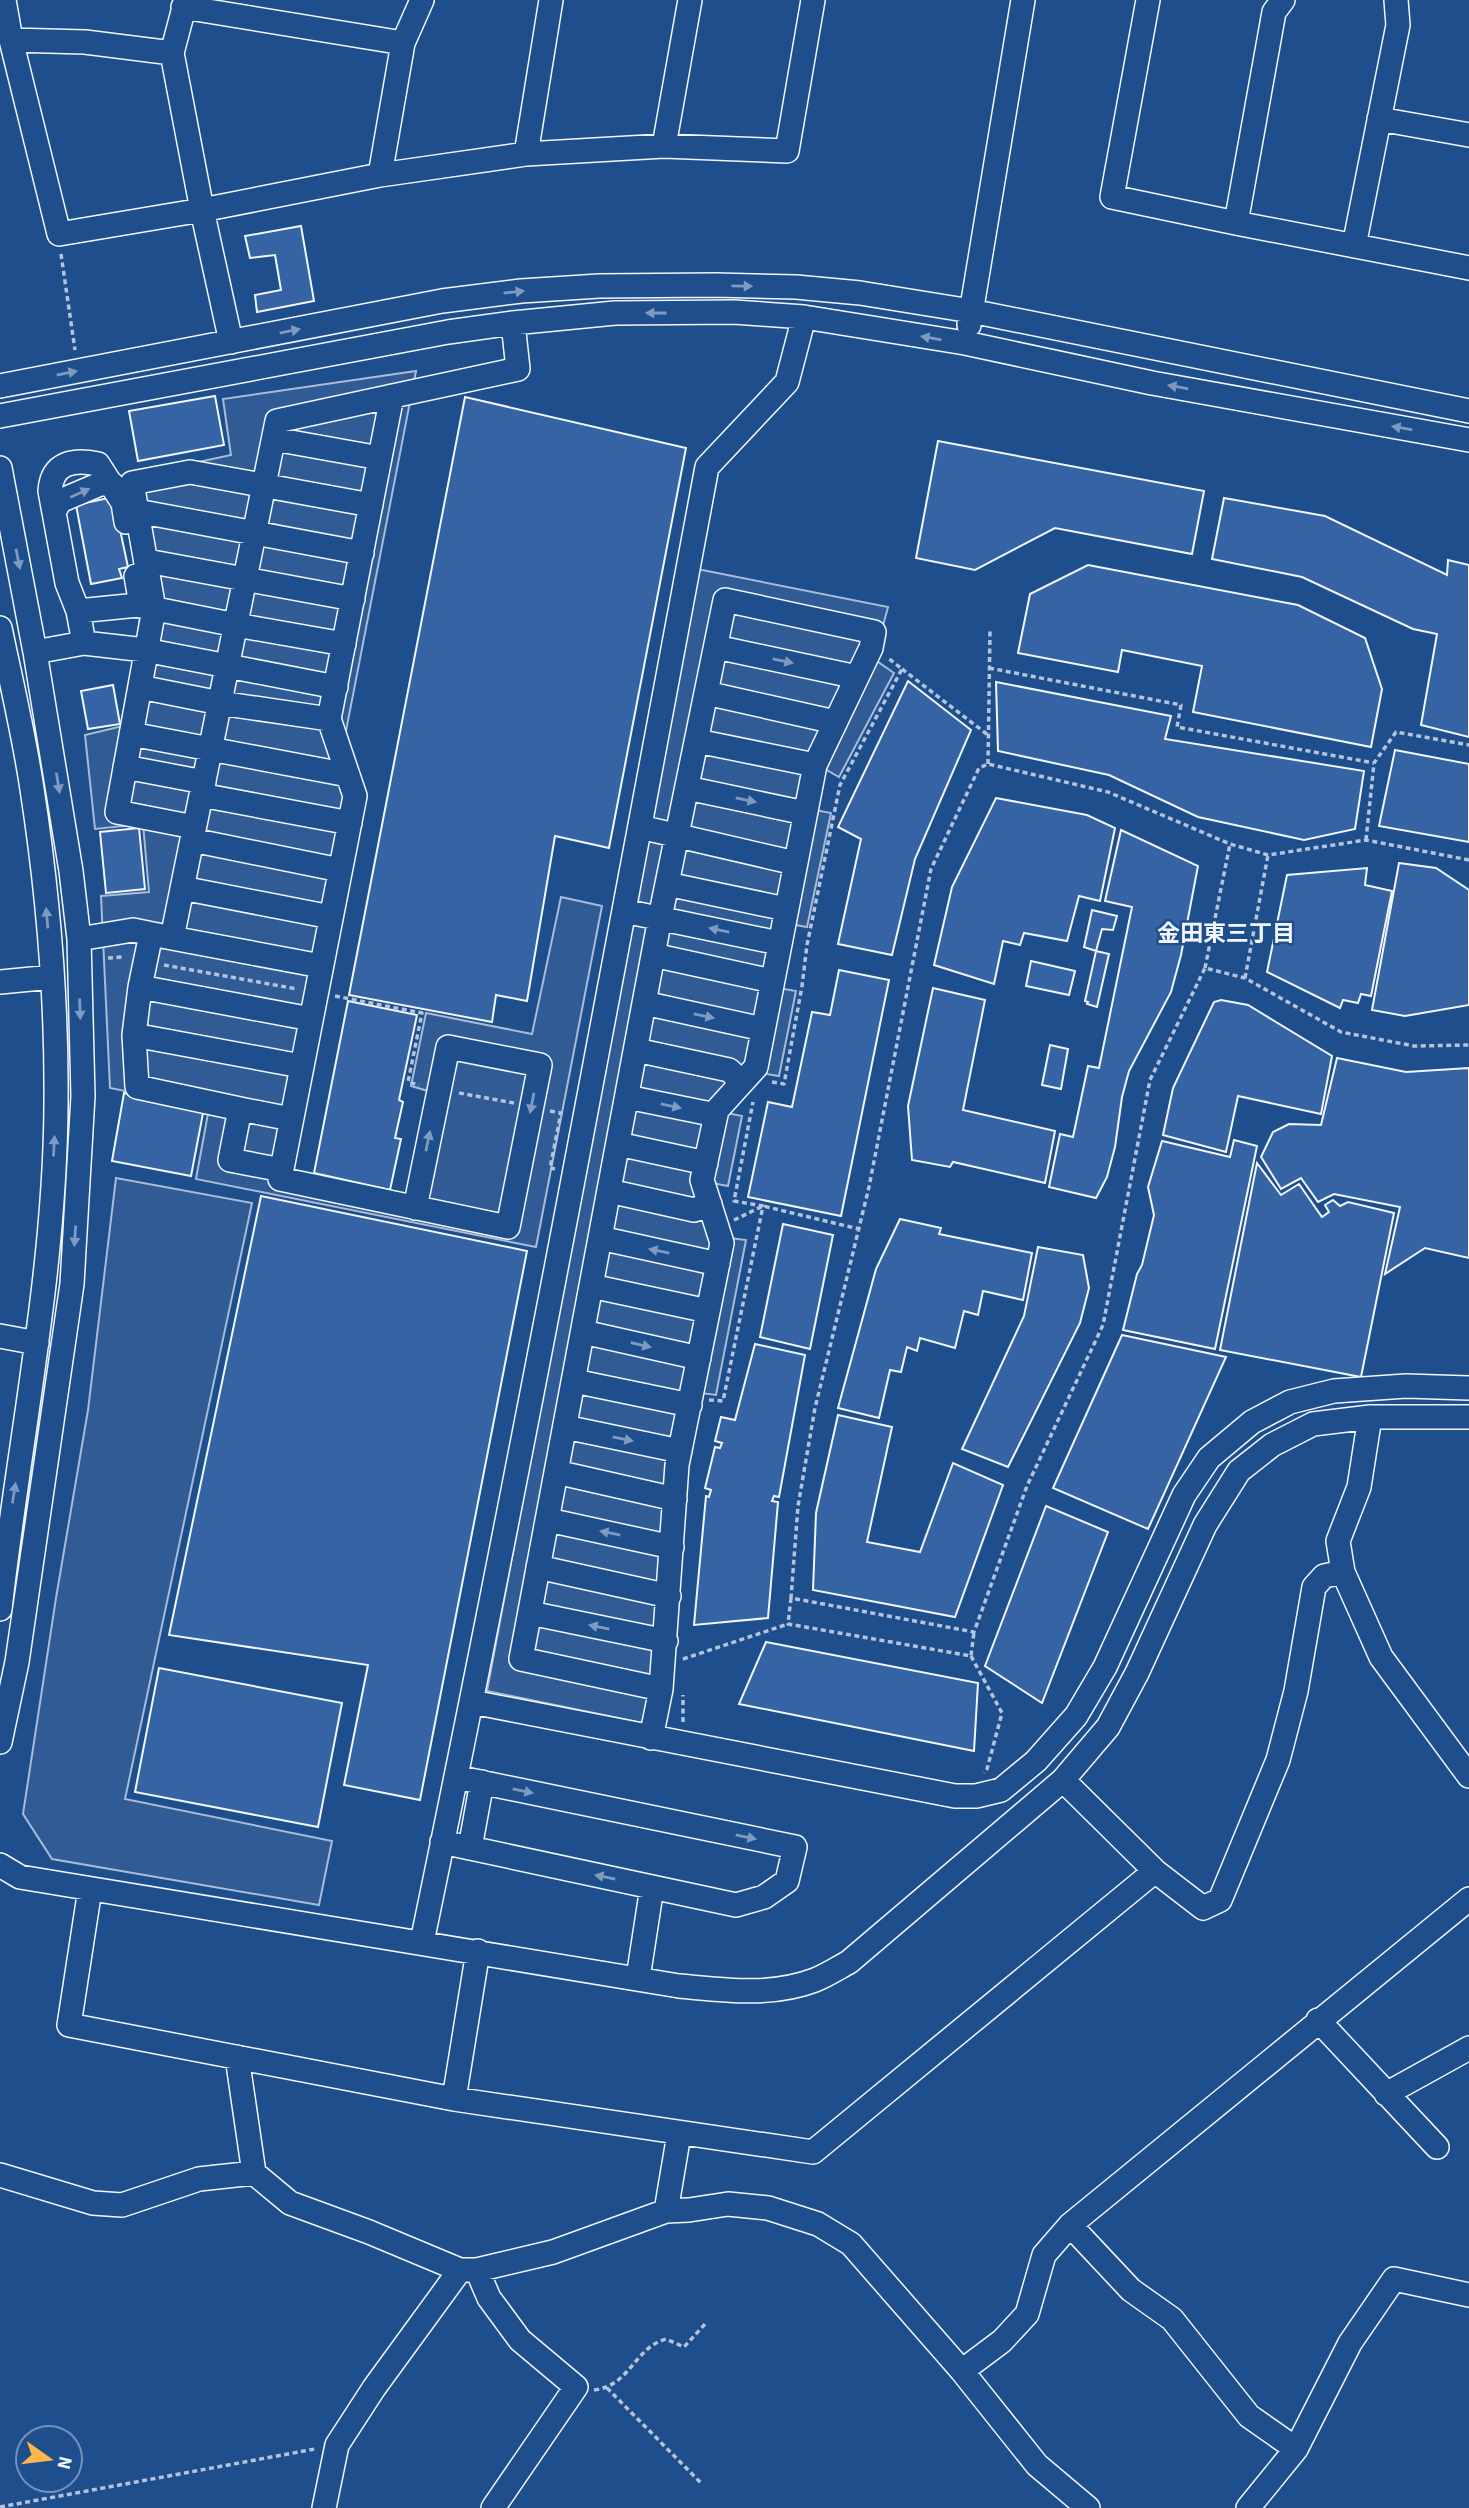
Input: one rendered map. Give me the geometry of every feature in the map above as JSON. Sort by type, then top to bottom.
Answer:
[{"type":"street","points":[[4,0],[11,40],[59,234],[202,210],[380,174],[526,154],[664,146],[787,151],[813,0]]},
{"type":"street","points":[[380,174],[403,43],[422,0]]},
{"type":"street","points":[[526,154],[551,0]]},
{"type":"street","points":[[664,146],[690,0]]},
{"type":"street","points":[[965,344],[1023,0]]},
{"type":"street","points":[[1148,0],[1112,197],[1469,268]]},
{"type":"street","points":[[1236,223],[1273,12],[1283,0]]},
{"type":"street","points":[[1354,246],[1398,25],[1396,0]]},
{"type":"street","points":[[232,342],[202,210],[172,53],[185,4],[403,43]]},
{"type":"street","points":[[11,40],[85,42],[172,53]]},
{"type":"street","points":[[1379,119],[1469,135]]},
{"type":"street","points":[[0,386],[442,301],[521,290],[598,286],[796,287],[860,293],[971,311],[1469,411]]},
{"type":"street","points":[[0,416],[448,332],[615,313],[734,312],[804,317],[965,344],[1152,383],[1469,440]]},
{"type":"street","points":[[422,1942],[578,1156],[707,467],[787,382],[804,317]]},
{"type":"street","points":[[291,1119],[137,1087],[134,1035],[140,987],[182,888],[277,421],[518,369],[513,323]]},
{"type":"street","points":[[392,396],[329,719],[355,796],[280,1180],[415,1208],[508,1227],[540,1065],[448,1047],[415,1208]]},
{"type":"street","points":[[274,439],[380,458]]},
{"type":"street","points":[[84,643],[78,611],[67,583],[50,491],[51,478],[57,469],[82,461],[116,469],[137,511],[147,561],[145,650],[117,812],[193,834],[340,870]]},
{"type":"street","points":[[0,468],[60,794],[79,939],[83,1096],[72,1284],[17,1662],[0,1742]]},
{"type":"street","points":[[54,512],[60,501],[100,484],[122,484],[190,472],[371,505]]},
{"type":"street","points":[[122,484],[122,503],[139,593],[146,607]]},
{"type":"street","points":[[137,511],[362,553]]},
{"type":"street","points":[[147,561],[353,598]]},
{"type":"street","points":[[651,1738],[672,1691],[675,1651],[669,1596],[680,1451],[698,1407],[699,1358],[722,1243],[702,1180],[717,1110],[748,1089],[756,1067],[814,765],[871,648],[874,632],[725,600],[660,918],[521,1659],[672,1691]]},
{"type":"street","points":[[78,611],[146,607],[344,643]]},
{"type":"street","points":[[0,628],[32,787],[44,885],[52,977],[56,1105],[50,1225],[37,1343],[10,1518],[0,1609]]},
{"type":"street","points":[[36,652],[84,643],[145,650],[336,687]]},
{"type":"street","points":[[716,647],[857,677]]},
{"type":"street","points":[[140,687],[329,719]]},
{"type":"street","points":[[706,693],[835,722]]},
{"type":"street","points":[[131,734],[348,775]]},
{"type":"street","points":[[697,741],[814,765]]},
{"type":"street","points":[[125,767],[349,823]]},
{"type":"street","points":[[687,788],[805,813]]},
{"type":"street","points":[[640,827],[795,863]]},
{"type":"street","points":[[667,884],[786,909]]},
{"type":"street","points":[[182,888],[331,917]]},
{"type":"street","points":[[624,911],[779,943]]},
{"type":"street","points":[[79,939],[132,930],[321,966]]},
{"type":"street","points":[[653,956],[772,981]]},
{"type":"street","points":[[0,982],[52,977]]},
{"type":"street","points":[[140,987],[311,1019]]},
{"type":"street","points":[[644,1003],[763,1029]]},
{"type":"street","points":[[134,1035],[301,1066]]},
{"type":"street","points":[[636,1050],[729,1070],[748,1089]]},
{"type":"street","points":[[626,1097],[716,1115]]},
{"type":"street","points":[[240,1109],[230,1160],[282,1170]]},
{"type":"street","points":[[578,1156],[616,1154],[706,1163]]},
{"type":"street","points":[[609,1191],[694,1210],[710,1205]]},
{"type":"street","points":[[600,1238],[718,1264]]},
{"type":"street","points":[[591,1286],[708,1311]]},
{"type":"street","points":[[0,1336],[37,1343]]},
{"type":"street","points":[[541,1344],[581,1342],[699,1358]]},
{"type":"street","points":[[574,1381],[698,1407]]},
{"type":"street","points":[[471,1702],[955,1796],[976,1796],[1001,1790],[1036,1761],[1076,1716],[1105,1667],[1184,1495],[1209,1458],[1252,1422],[1290,1402],[1334,1391],[1406,1386],[1469,1388]]},
{"type":"street","points":[[0,1865],[20,1877],[679,1986],[753,1993],[816,1980],[849,1962],[1063,1780],[1108,1727],[1137,1673],[1205,1525],[1239,1471],[1272,1445],[1312,1424],[1370,1417],[1469,1417]]},
{"type":"street","points":[[1370,1417],[1359,1487],[1338,1541],[1343,1572],[1381,1657],[1469,1776]]},
{"type":"street","points":[[565,1427],[680,1451]]},
{"type":"street","points":[[515,1476],[555,1478],[675,1499]]},
{"type":"street","points":[[548,1520],[672,1547]]},
{"type":"street","points":[[538,1567],[669,1596]]},
{"type":"street","points":[[1063,1780],[1155,1871],[1203,1908],[1220,1900],[1278,1760],[1296,1691],[1314,1587],[1324,1576],[1343,1572]]},
{"type":"street","points":[[1134,1603],[1162,1617]]},
{"type":"street","points":[[530,1613],[675,1651]]},
{"type":"street","points":[[442,1842],[736,1905],[764,1897],[787,1881],[795,1847],[456,1777]]},
{"type":"street","points":[[470,1848],[482,1782]]},
{"type":"street","points":[[90,1889],[69,2025],[454,2099],[813,2152],[1155,1871]]},
{"type":"street","points":[[638,1978],[652,1887]]},
{"type":"street","points":[[962,2371],[1002,2341],[1027,2314],[1044,2255],[1070,2225],[1318,2020],[1466,1906]]},
{"type":"street","points":[[454,2099],[478,1951]]},
{"type":"street","points":[[1318,2020],[1437,2147]]},
{"type":"street","points":[[1387,2094],[1469,2048]]},
{"type":"street","points":[[237,2057],[254,2174],[290,2203],[469,2270],[553,2252],[666,2211],[728,2204],[768,2208],[818,2224],[851,2244],[962,2371],[1037,2465],[1088,2508]]},
{"type":"street","points":[[666,2211],[679,2134]]},
{"type":"street","points":[[0,2175],[93,2203],[122,2205],[199,2179],[254,2174]]},
{"type":"street","points":[[1070,2225],[1131,2290],[1172,2319],[1250,2416],[1296,2449]]},
{"type":"street","points":[[469,2270],[520,2340],[576,2387],[493,2508]]},
{"type":"street","points":[[324,2508],[337,2445],[374,2388],[469,2270]]},
{"type":"street","points":[[1248,2508],[1296,2449],[1350,2343],[1394,2279],[1469,2295]]},
{"type":"path","points":[[59,234],[78,371]]},
{"type":"path","points":[[988,764],[990,631]]},
{"type":"path","points":[[880,653],[988,734]]},
{"type":"path","points":[[989,668],[1181,705],[1177,727],[1374,763]]},
{"type":"path","points":[[767,1080],[784,1084],[807,945],[840,785],[902,669]]},
{"type":"path","points":[[1366,841],[1374,763],[1396,732],[1469,745]]},
{"type":"path","points":[[788,1624],[798,1506],[814,1408],[859,1229],[931,869],[979,768],[988,764],[1108,792],[1230,844],[1268,855],[1366,841],[1469,860]]},
{"type":"path","points":[[981,1775],[987,1769],[1002,1713],[971,1656],[974,1633],[1027,1486],[1103,1325],[1150,1080],[1205,968],[1230,844]]},
{"type":"path","points":[[1245,978],[1268,855]]},
{"type":"path","points":[[158,964],[302,990]]},
{"type":"path","points":[[1205,968],[1245,978],[1341,1032],[1414,1046],[1469,1045]]},
{"type":"path","points":[[330,995],[422,1013],[408,1082],[428,1087]]},
{"type":"path","points":[[748,1089],[734,1201],[859,1229]]},
{"type":"path","points":[[450,1091],[518,1104]]},
{"type":"path","points":[[545,1110],[561,1113],[550,1168],[558,1170]]},
{"type":"path","points":[[733,1221],[763,1206]]},
{"type":"path","points":[[698,1407],[708,1399],[723,1401],[763,1206]]},
{"type":"path","points":[[791,1598],[974,1633]]},
{"type":"path","points":[[683,1659],[788,1624],[971,1656]]},
{"type":"path","points":[[675,1651],[683,1659],[683,1671]]},
{"type":"path","points":[[675,1651],[683,1659]]},
{"type":"path","points":[[672,1691],[683,1730]]},
{"type":"path","points":[[576,2387],[590,2390],[607,2388],[617,2383],[653,2342],[666,2339],[684,2347],[706,2323]]},
{"type":"path","points":[[607,2388],[701,2483]]},
{"type":"path","points":[[0,2507],[337,2445]]},
{"type":"shaded area","points":[[416,371],[345,736],[365,791],[292,1171],[406,1195],[428,1091],[411,1086],[426,1013],[532,1034],[561,897],[602,906],[536,1247],[196,1179],[209,1108],[110,1088],[101,896],[149,892],[143,824],[95,829],[85,735],[123,726],[138,636],[143,583],[138,475],[231,455],[223,399]]},
{"type":"shaded area","points":[[697,569],[888,607],[874,659],[894,673],[839,777],[825,769],[815,810],[831,813],[807,927],[790,924],[778,988],[796,991],[779,1076],[761,1073],[727,1113],[742,1116],[728,1186],[712,1183],[730,1238],[746,1240],[716,1395],[701,1393],[686,1469],[662,1727],[487,1691]]},
{"type":"shaded area","points":[[116,1178],[252,1203],[125,1799],[332,1841],[319,1905],[52,1859],[23,1814],[88,1410]]},
{"type":"building","points":[[301,226],[314,301],[257,312],[255,295],[281,290],[275,255],[250,258],[245,236]]},
{"type":"building","points":[[215,396],[224,445],[138,461],[129,411]]},
{"type":"building","points":[[465,397],[686,448],[609,848],[555,836],[527,1001],[496,995],[492,1022],[349,995]]},
{"type":"building","points":[[938,441],[1204,491],[1192,554],[1055,528],[975,570],[916,558]]},
{"type":"building","points":[[113,497],[128,567],[119,569],[122,578],[91,584],[76,505]]},
{"type":"building","points":[[1224,498],[1325,516],[1447,575],[1448,560],[1469,565],[1469,737],[1421,725],[1437,634],[1413,629],[1302,577],[1212,559]]},
{"type":"building","points":[[1088,565],[1298,605],[1365,638],[1382,689],[1371,747],[1193,712],[1202,666],[1122,650],[1118,672],[1018,653],[1030,594]]},
{"type":"building","points":[[908,681],[971,730],[915,859],[892,955],[838,944],[861,839],[838,827]]},
{"type":"building","points":[[996,682],[1171,716],[1165,739],[1364,771],[1355,829],[1304,840],[1198,817],[1109,775],[998,751]]},
{"type":"building","points":[[113,685],[120,724],[88,729],[81,691]]},
{"type":"building","points":[[1395,750],[1469,764],[1469,842],[1379,826]]},
{"type":"building","points":[[996,798],[1087,815],[1115,828],[1100,901],[1079,896],[1067,941],[1024,933],[1020,945],[1003,941],[994,984],[934,965],[952,887]]},
{"type":"building","points":[[139,828],[145,889],[106,893],[100,832]]},
{"type":"building","points":[[1121,830],[1198,866],[1171,992],[1129,1071],[1122,1097],[1115,1147],[1107,1177],[1096,1198],[1049,1187],[1060,1134],[1073,1137],[1088,1066],[1099,1068],[1132,907],[1105,901]]},
{"type":"building","points":[[1399,863],[1436,868],[1469,890],[1469,1005],[1405,1016],[1372,1010]]},
{"type":"building","points":[[1367,868],[1365,885],[1392,891],[1371,996],[1361,994],[1358,1003],[1343,1000],[1340,1008],[1267,972],[1287,875]]},
{"type":"building","points":[[1092,910],[1117,916],[1113,930],[1102,929],[1096,951],[1084,947]]},
{"type":"building","points":[[1096,951],[1109,954],[1097,1007],[1085,1001]]},
{"type":"building","points":[[1031,961],[1075,971],[1069,995],[1026,986]]},
{"type":"building","points":[[839,970],[889,980],[841,1216],[748,1197],[768,1102],[792,1107],[812,1012],[830,1015]]},
{"type":"building","points":[[933,988],[985,1000],[963,1110],[1055,1131],[1045,1183],[953,1162],[950,1167],[912,1160],[908,1106]]},
{"type":"building","points":[[1221,1000],[1248,1005],[1332,1056],[1321,1114],[1238,1096],[1226,1152],[1163,1135],[1173,1088],[1214,1002]]},
{"type":"building","points":[[348,1001],[417,1015],[399,1100],[403,1102],[395,1138],[401,1139],[390,1190],[314,1173]]},
{"type":"building","points":[[1050,1045],[1068,1049],[1061,1089],[1042,1085]]},
{"type":"building","points":[[1337,1058],[1406,1072],[1469,1068],[1469,1258],[1425,1248],[1385,1274],[1400,1207],[1334,1194],[1318,1202],[1301,1178],[1281,1189],[1261,1157],[1273,1132],[1289,1124],[1321,1125]]},
{"type":"building","points":[[124,1093],[204,1108],[191,1176],[112,1161]]},
{"type":"building","points":[[1234,1140],[1257,1146],[1215,1349],[1123,1330],[1154,1215],[1148,1187],[1162,1141],[1230,1157]]},
{"type":"building","points":[[1257,1163],[1281,1195],[1299,1184],[1322,1217],[1329,1212],[1325,1205],[1333,1200],[1340,1206],[1348,1202],[1394,1213],[1361,1377],[1220,1350]]},
{"type":"building","points":[[261,1196],[527,1251],[420,1800],[344,1785],[368,1665],[169,1635]]},
{"type":"building","points":[[900,1219],[941,1228],[939,1234],[1032,1253],[1023,1300],[983,1291],[978,1315],[964,1311],[955,1348],[920,1338],[917,1351],[907,1347],[901,1372],[890,1370],[879,1418],[838,1408],[876,1269]]},
{"type":"building","points":[[783,1224],[833,1235],[810,1349],[760,1337]]},
{"type":"building","points":[[1038,1247],[1083,1255],[1089,1288],[1080,1323],[1008,1467],[962,1449],[1024,1316]]},
{"type":"building","points":[[1122,1335],[1226,1357],[1148,1529],[1053,1488]]},
{"type":"building","points":[[755,1344],[805,1355],[779,1497],[774,1496],[772,1501],[778,1502],[768,1618],[694,1625],[706,1496],[709,1497],[711,1490],[705,1488],[715,1447],[720,1448],[722,1443],[715,1441],[721,1417],[735,1420]]},
{"type":"building","points":[[838,1415],[892,1427],[867,1542],[920,1552],[953,1463],[1003,1485],[955,1617],[813,1590],[816,1513]]},
{"type":"building","points":[[1046,1506],[1108,1532],[1042,1703],[985,1666]]},
{"type":"building","points":[[766,1642],[978,1683],[974,1751],[739,1704]]},
{"type":"building","points":[[159,1668],[342,1703],[318,1827],[135,1792]]},
{"type":"district","name":"金田東三丁目","points":[[1226,933]]}]
